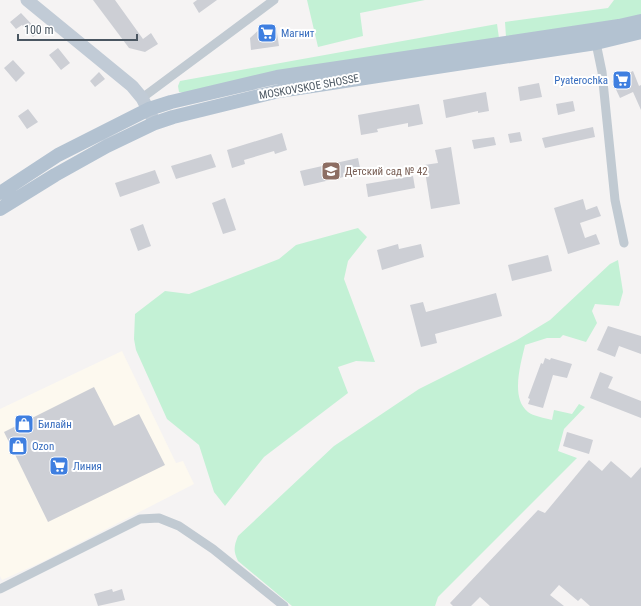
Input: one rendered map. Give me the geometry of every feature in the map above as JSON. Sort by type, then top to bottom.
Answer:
[{"type":"main road","points":[[27,0],[126,80],[145,104],[155,123]]},
{"type":"main road","name":"MOSKOVSKOE SHOSSE","points":[[0,193],[58,155],[145,104],[171,102],[277,77],[619,26],[641,21]]},
{"type":"main road","name":"MOSKOVSKOE SHOSSE","points":[[0,209],[62,171],[107,146],[155,123],[203,109],[279,91],[596,43],[641,32]]},
{"type":"street","points":[[145,104],[274,0]]},
{"type":"street","points":[[596,43],[602,72],[615,200],[624,244]]},
{"type":"street","points":[[0,589],[140,519],[158,518],[178,526],[212,549],[284,606]]},
{"type":"shaded area","points":[[122,351],[176,463],[183,461],[194,484],[42,562],[2,580],[0,576],[0,409]]},
{"type":"green space","points":[[307,0],[425,0],[360,13],[363,36],[318,47]]},
{"type":"green space","points":[[614,0],[641,0],[641,15],[593,25],[506,37],[505,22],[608,8]]},
{"type":"green space","points":[[497,24],[499,38],[185,93],[179,92],[178,86],[180,81]]},
{"type":"green space","points":[[358,228],[367,237],[348,261],[344,279],[375,362],[356,361],[338,367],[348,393],[264,457],[225,506],[214,492],[199,445],[167,419],[136,350],[134,339],[135,314],[165,291],[189,294],[279,259],[296,245]]},
{"type":"green space","points":[[618,260],[623,292],[619,306],[595,304],[592,311],[597,323],[586,342],[563,335],[560,338],[547,338],[525,345],[519,370],[519,398],[528,412],[536,416],[552,420],[554,410],[572,414],[579,404],[585,407],[564,429],[558,451],[577,458],[438,597],[435,606],[292,606],[238,561],[235,554],[235,548],[238,536],[334,446],[419,389],[517,340],[550,320],[610,264]]},
{"type":"building","points":[[93,0],[115,0],[143,39],[151,33],[158,44],[145,52],[129,48]]},
{"type":"building","points":[[197,0],[217,0],[199,13],[193,3]]},
{"type":"building","points":[[21,13],[39,32],[33,37],[22,25],[16,29],[10,22]]},
{"type":"building","name":"Магнит","points":[[276,26],[279,46],[251,50],[250,38],[262,27]]},
{"type":"building","points":[[58,48],[70,63],[61,70],[49,55]]},
{"type":"building","points":[[13,60],[25,73],[16,82],[4,68]]},
{"type":"building","points":[[633,71],[639,86],[641,85],[641,110],[633,92],[620,98],[612,81]]},
{"type":"building","points":[[99,72],[105,79],[95,87],[90,81]]},
{"type":"building","points":[[539,83],[542,97],[520,101],[518,87]]},
{"type":"building","points":[[486,92],[489,111],[478,113],[478,111],[446,118],[443,100]]},
{"type":"building","points":[[573,101],[575,111],[558,115],[556,104]]},
{"type":"building","points":[[419,104],[423,124],[408,127],[408,123],[377,129],[378,132],[361,135],[358,115]]},
{"type":"building","points":[[28,109],[38,122],[27,129],[18,116]]},
{"type":"building","points":[[593,127],[595,137],[545,148],[542,138]]},
{"type":"building","points":[[520,132],[522,141],[510,143],[508,134]]},
{"type":"building","points":[[282,133],[287,150],[275,154],[274,151],[244,160],[245,164],[232,168],[227,150]]},
{"type":"building","points":[[494,137],[496,145],[474,149],[472,140]]},
{"type":"building","points":[[451,147],[460,204],[431,209],[424,165],[438,163],[435,150]]},
{"type":"building","points":[[211,154],[216,167],[176,179],[171,166]]},
{"type":"building","points":[[358,158],[361,173],[304,186],[300,171]]},
{"type":"building","points":[[155,170],[160,183],[120,197],[115,183]]},
{"type":"building","points":[[413,176],[415,188],[368,197],[366,184]]},
{"type":"building","points":[[225,198],[236,230],[223,234],[212,203]]},
{"type":"building","points":[[583,199],[586,210],[597,206],[601,216],[580,223],[585,238],[596,234],[600,244],[568,254],[554,208]]},
{"type":"building","points":[[143,224],[151,246],[138,251],[130,229]]},
{"type":"building","points":[[398,244],[399,249],[421,244],[424,257],[382,270],[377,250]]},
{"type":"building","points":[[548,255],[552,271],[512,281],[508,265]]},
{"type":"building","points":[[496,293],[502,316],[435,334],[437,343],[421,347],[410,305],[423,302],[426,312]]},
{"type":"building","points":[[608,326],[641,336],[641,354],[619,346],[615,357],[597,350]]},
{"type":"building","points":[[545,358],[550,360],[551,358],[572,364],[567,378],[553,375],[543,408],[528,404],[530,399],[528,398],[541,363],[543,364]]},
{"type":"building","points":[[600,372],[613,377],[608,388],[641,401],[641,418],[590,398]]},
{"type":"building","points":[[94,387],[114,426],[139,414],[165,465],[48,522],[4,432]]},
{"type":"building","points":[[567,432],[593,440],[589,454],[563,446]]},
{"type":"building","points":[[589,460],[602,471],[611,461],[631,478],[641,467],[641,606],[590,606],[581,598],[578,601],[559,585],[550,595],[564,606],[490,606],[480,597],[471,606],[453,606],[450,603],[538,510],[545,513]]},
{"type":"building","points":[[112,589],[113,592],[122,589],[125,600],[98,606],[94,594]]},
{"type":"place","name":"Магнит","points":[[267,33]]},
{"type":"place","name":"Pyaterochka","points":[[622,80]]},
{"type":"place","name":"Детский сад № 42","points":[[331,171]]},
{"type":"place","name":"Билайн","points":[[24,424]]},
{"type":"place","name":"Ozon","points":[[18,446]]},
{"type":"place","name":"Линия","points":[[59,466]]}]
